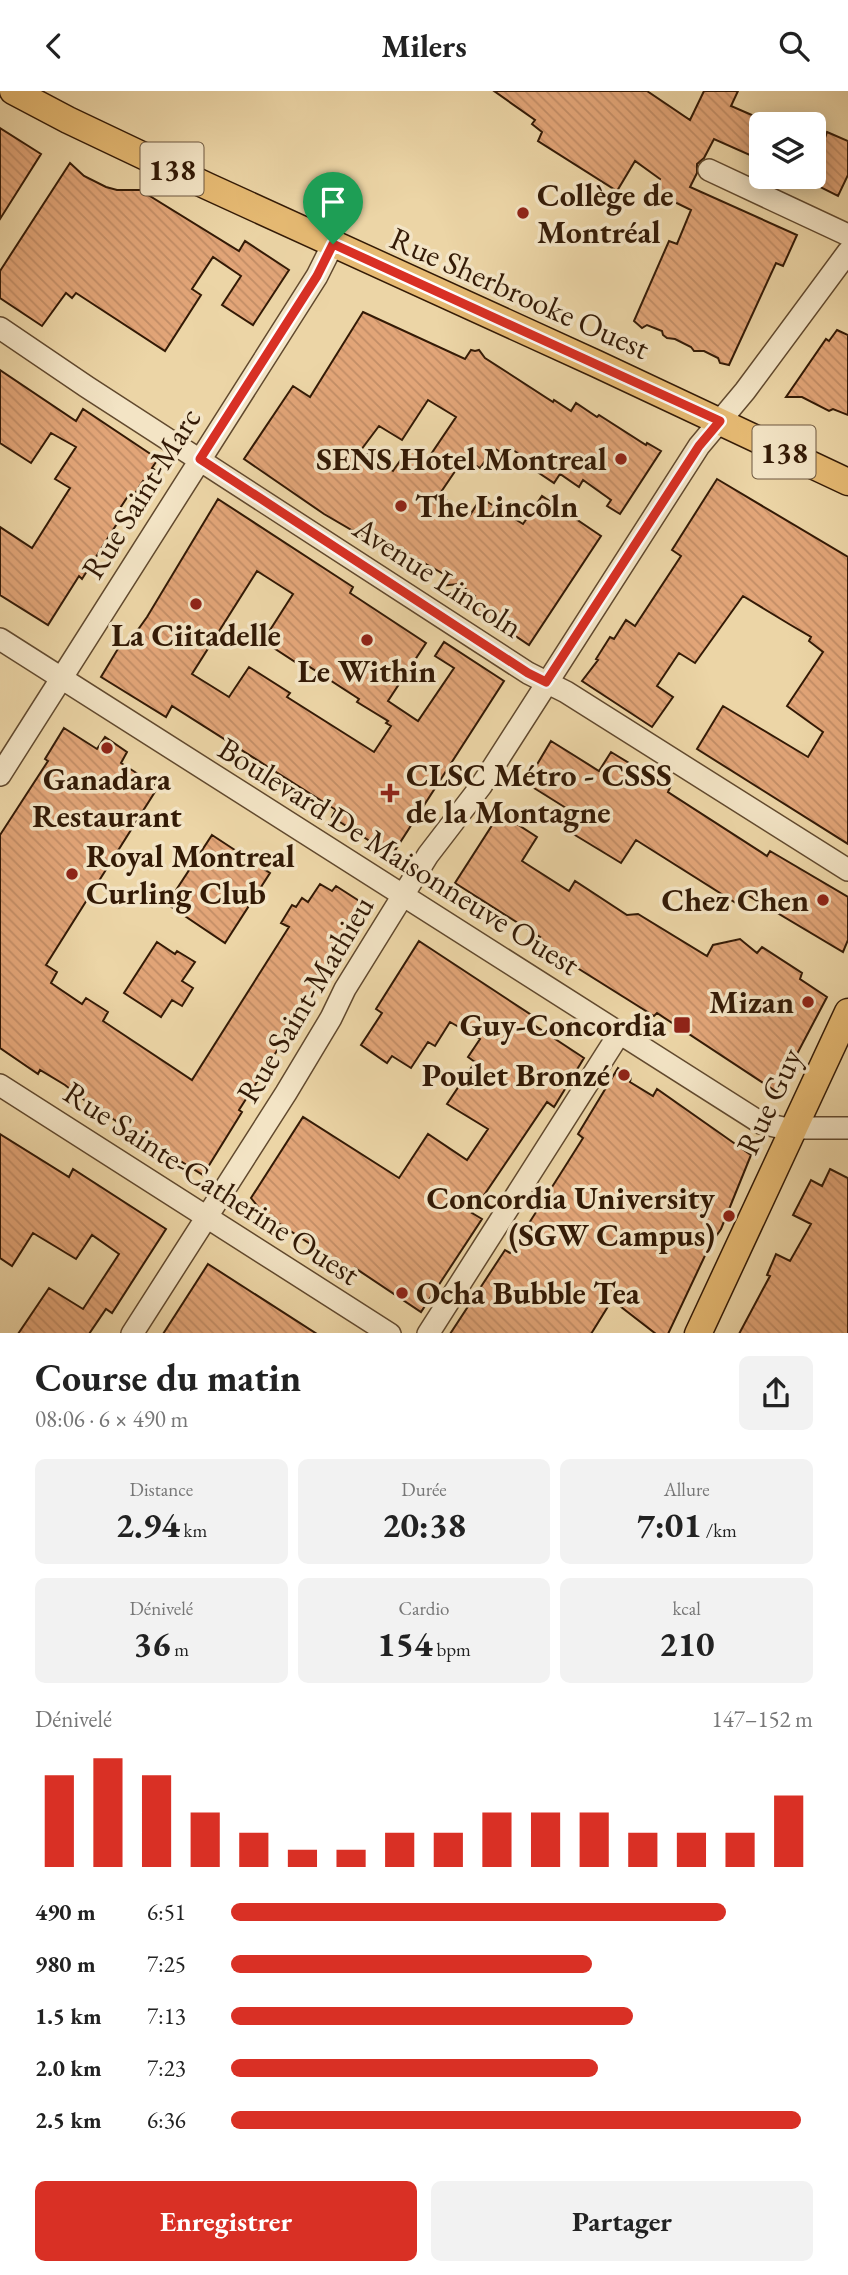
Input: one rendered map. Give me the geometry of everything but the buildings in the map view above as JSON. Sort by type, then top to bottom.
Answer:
[{"type":"main road","name":"Rue Sherbrooke Ouest","points":[[13,91],[96,134],[848,482]]},
{"type":"main road","name":"Rue Guy","points":[[698,1333],[848,1012]]},
{"type":"street","points":[[709,170],[848,235]]},
{"type":"street","name":"Rue Saint-Marc","points":[[0,775],[317,276],[333,244]]},
{"type":"street","name":"Rue Saint-Mathieu","points":[[132,1333],[286,1093],[331,1018],[345,989],[428,855],[481,786],[699,446],[740,398],[848,252]]},
{"type":"street","name":"Avenue Lincoln","points":[[0,328],[528,673],[565,692],[848,870]]},
{"type":"street","name":"Boulevard De Maisonneuve Ouest","points":[[0,639],[761,1123],[776,1128],[848,1128]]},
{"type":"street","points":[[428,1333],[620,1034]]},
{"type":"street","name":"Rue Sainte-Catherine Ouest","points":[[0,1085],[390,1333]]},
{"type":"place","name":"Collège de Montréal","points":[[523,213]]},
{"type":"place","name":"SENS Hotel Montreal","points":[[621,459]]},
{"type":"place","name":"The Lincoln","points":[[401,506]]},
{"type":"place","name":"La Ciitadelle","points":[[196,604]]},
{"type":"place","name":"Le Within","points":[[367,640]]},
{"type":"place","name":"Ganadara Restaurant","points":[[107,748]]},
{"type":"place","name":"CLSC Métro - CSSS de la Montagne","points":[[390,793]]},
{"type":"place","name":"Royal Montreal Curling Club","points":[[72,874]]},
{"type":"place","name":"Chez Chen","points":[[823,900]]},
{"type":"place","name":"Mizan","points":[[808,1002]]},
{"type":"place","name":"Guy-Concordia","points":[[682,1025]]},
{"type":"place","name":"Poulet Bronzé","points":[[624,1075]]},
{"type":"place","name":"Concordia University (SGW Campus)","points":[[729,1216]]},
{"type":"place","name":"Ocha Bubble Tea","points":[[402,1293]]},
{"type":"route","points":[[333,244],[720,421],[699,446],[546,682],[528,673],[200,459],[317,276],[333,244]]}]
